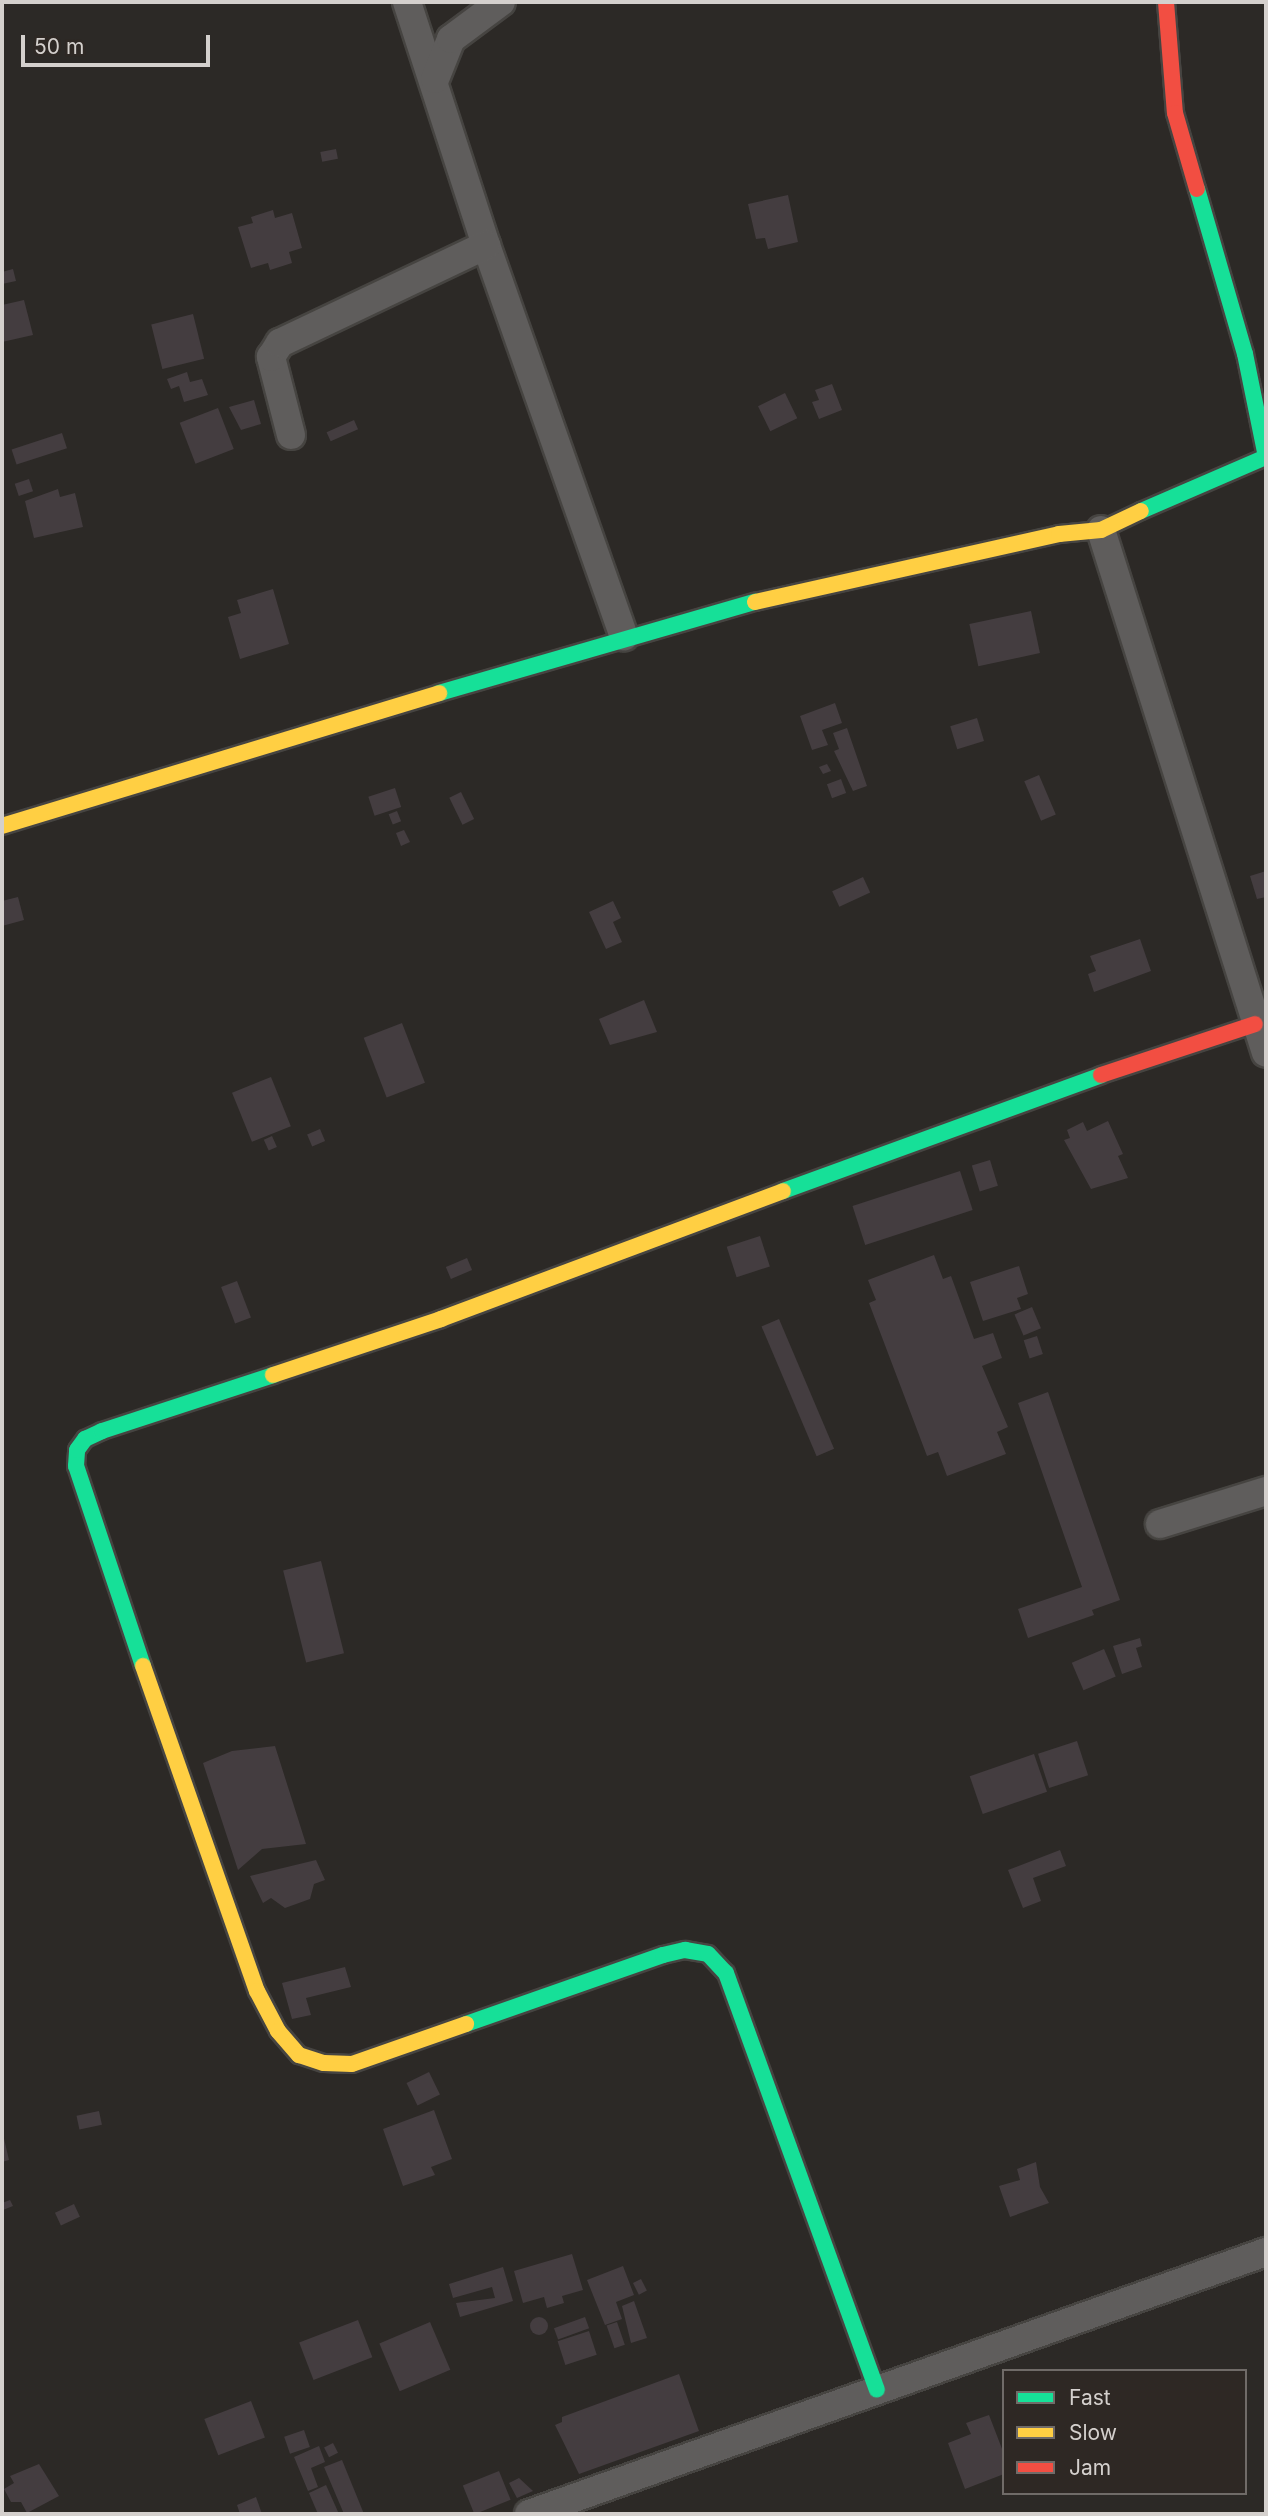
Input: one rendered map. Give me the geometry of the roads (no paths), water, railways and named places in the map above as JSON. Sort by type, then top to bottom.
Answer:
[{"type":"street","points":[[407,2],[436,79],[486,245],[624,636]]},
{"type":"street","points":[[436,79],[451,38],[501,2]]},
{"type":"street","points":[[2,826],[624,636],[1059,534],[1101,530],[1209,478],[1266,457],[1245,354],[1175,113],[1166,2]]},
{"type":"street","points":[[291,435],[271,357],[280,343],[486,245]]},
{"type":"street","points":[[1101,530],[1266,1053]]},
{"type":"street","points":[[877,2389],[726,1973],[708,1954],[685,1950],[663,1955],[352,2064],[324,2063],[299,2055],[278,2031],[257,1991],[110,1573],[76,1466],[77,1450],[85,1439],[102,1431],[441,1319],[1033,1098],[1255,1024]]},
{"type":"street","points":[[1160,1524],[1266,1491]]},
{"type":"street","points":[[529,2514],[1266,2252]]}]
